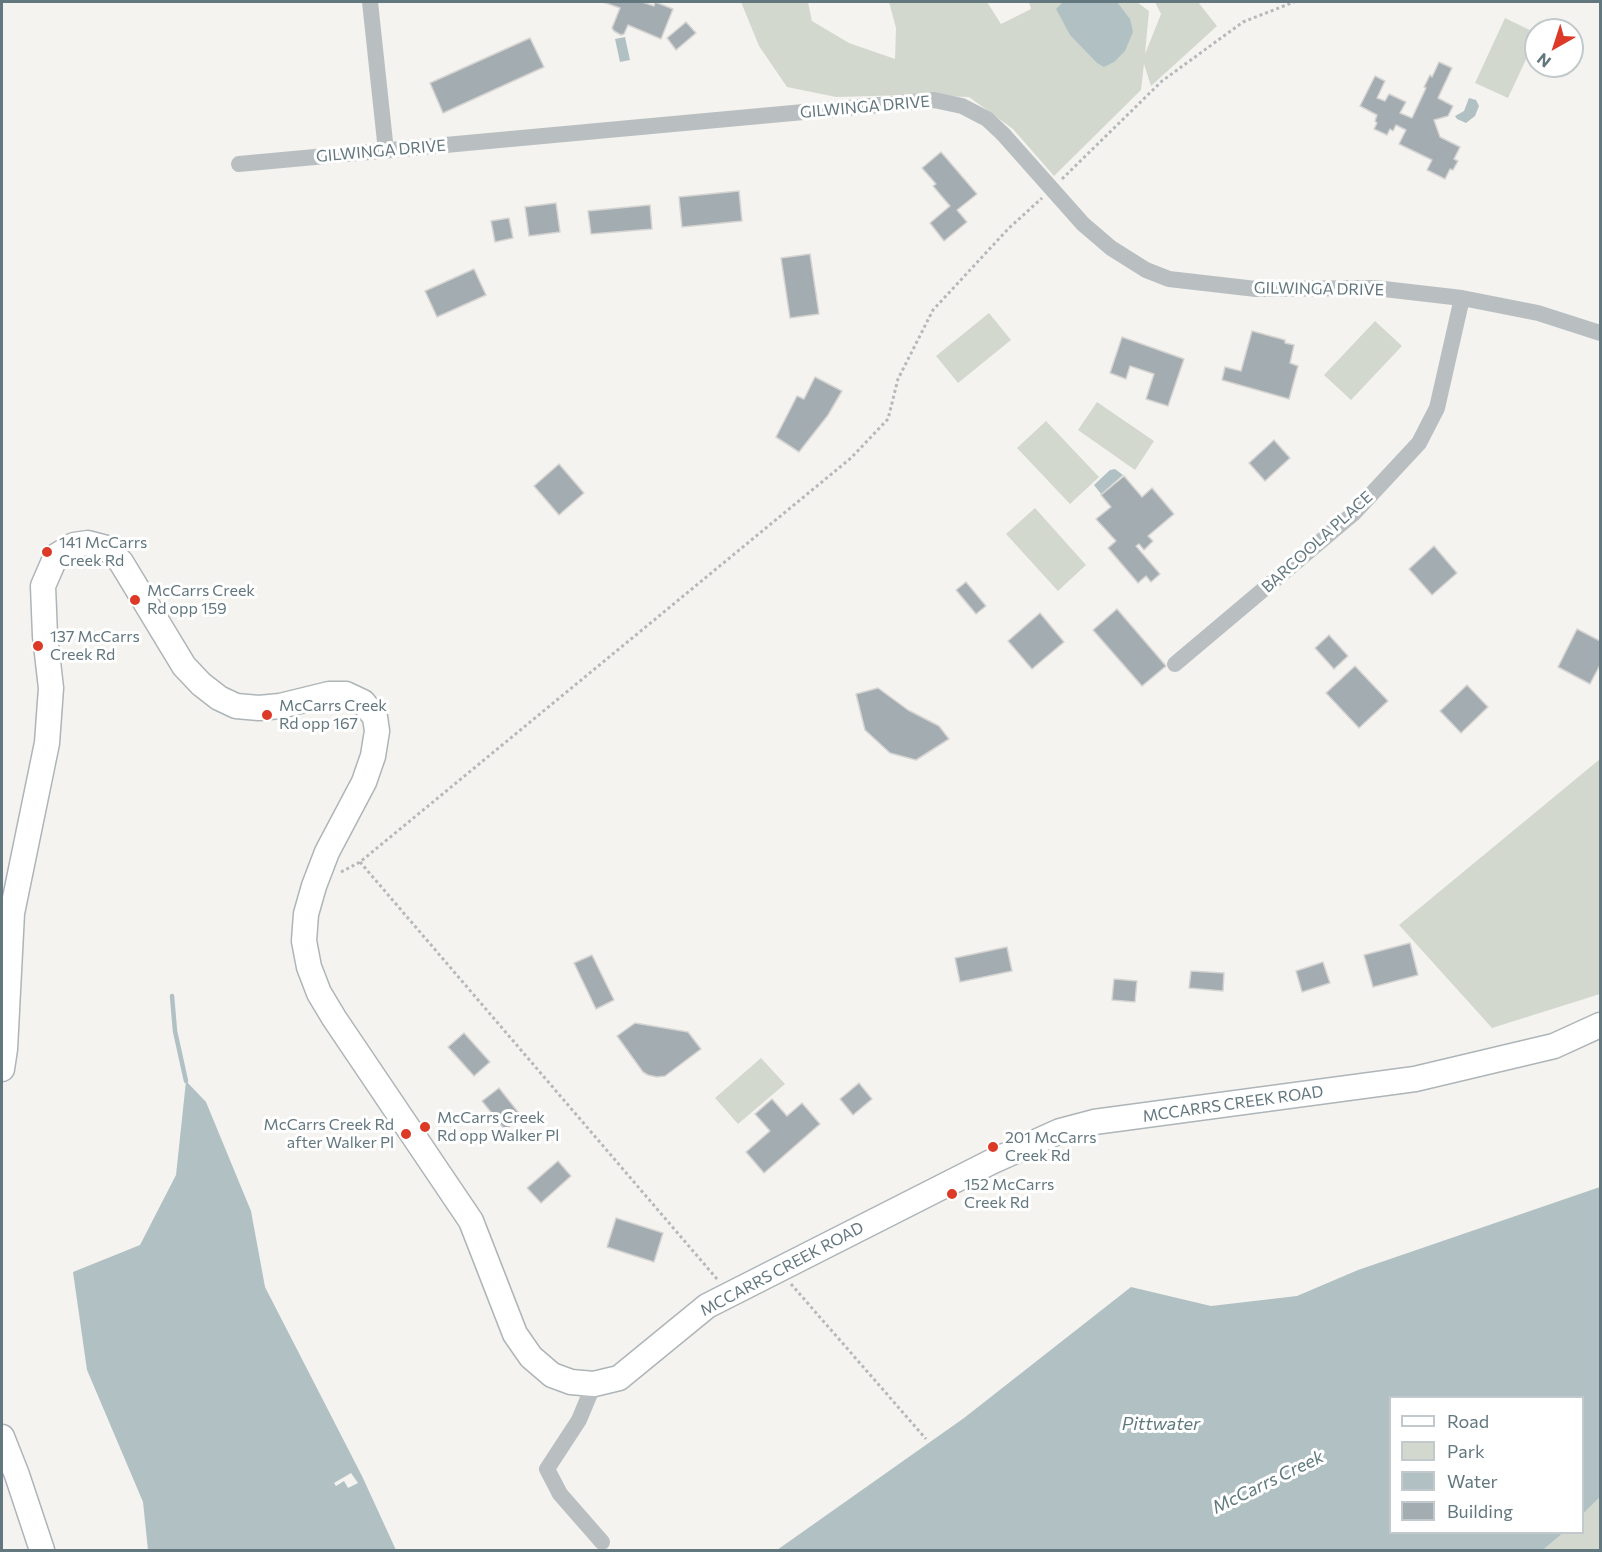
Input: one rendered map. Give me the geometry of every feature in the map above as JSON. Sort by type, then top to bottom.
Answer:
[{"type":"main road","name":"MCCARRS CREEK ROAD","points":[[2,1069],[6,1049],[12,913],[47,742],[51,688],[45,636],[43,586],[56,556],[74,545],[88,543],[107,548],[121,562],[184,666],[201,684],[219,698],[236,706],[258,708],[280,706],[329,694],[346,694],[363,702],[375,717],[377,731],[373,756],[363,782],[327,852],[306,914],[304,941],[309,967],[319,993],[358,1056],[471,1221],[515,1334],[531,1357],[552,1375],[571,1382],[594,1384],[619,1378],[706,1306],[991,1162],[1060,1131],[1094,1122],[1415,1079],[1554,1046],[1600,1025]]},
{"type":"main road","points":[[2,1437],[42,1551]]},
{"type":"street","points":[[369,2],[386,151]]},
{"type":"street","name":"GILWINGA DRIVE","points":[[239,164],[934,100],[962,106],[987,119],[1004,134],[1083,224],[1111,248],[1146,270],[1169,279],[1256,289],[1375,288],[1462,298],[1538,313],[1600,333]]},
{"type":"street","name":"BARCOOLA PLACE","points":[[1175,664],[1353,514],[1419,443],[1437,408],[1462,298]]},
{"type":"street","points":[[594,1384],[579,1420],[548,1469],[560,1494],[602,1542]]},
{"type":"path","points":[[314,886],[360,862],[851,458],[888,419],[898,379],[933,310],[1008,229],[1162,81],[1243,22],[1294,2]]},
{"type":"path","points":[[360,862],[730,1294]]},
{"type":"path","points":[[778,1269],[926,1439]]},
{"type":"green space","points":[[741,2],[808,2],[812,21],[849,43],[895,59],[896,28],[889,2],[987,2],[1001,24],[1031,9],[1029,2],[1137,2],[1149,11],[1145,54],[1161,14],[1155,2],[1198,2],[1217,26],[1151,86],[1144,64],[1141,90],[1054,176],[1013,129],[969,97],[909,95],[836,97],[787,87],[759,46]]},
{"type":"green space","points":[[1505,18],[1524,27],[1524,64],[1508,98],[1475,83]]},
{"type":"green space","points":[[989,313],[1011,340],[958,383],[936,356]]},
{"type":"green space","points":[[1375,321],[1402,346],[1351,400],[1324,375]]},
{"type":"green space","points":[[1097,402],[1154,441],[1135,470],[1078,430]]},
{"type":"green space","points":[[1046,421],[1099,477],[1070,504],[1017,448]]},
{"type":"green space","points":[[1035,508],[1086,565],[1058,591],[1006,534]]},
{"type":"green space","points":[[1600,759],[1600,994],[1492,1028],[1399,925]]},
{"type":"green space","points":[[761,1058],[785,1084],[738,1124],[715,1098]]},
{"type":"green space","points":[[1600,1497],[1600,1550],[1543,1550],[1562,1534],[1584,1534],[1584,1513]]},
{"type":"water","points":[[1063,2],[1117,2],[1130,19],[1133,32],[1125,51],[1114,62],[1104,67],[1097,63],[1070,35],[1056,9]]},
{"type":"water","points":[[625,37],[630,60],[620,62],[615,39]]},
{"type":"water","points":[[1469,98],[1476,100],[1479,106],[1475,116],[1466,123],[1455,116],[1464,111]]},
{"type":"water","points":[[1115,469],[1123,475],[1101,494],[1094,485],[1110,470]]},
{"type":"water","points":[[186,1081],[206,1102],[251,1211],[265,1287],[362,1476],[396,1550],[148,1550],[143,1502],[87,1370],[73,1272],[140,1245],[176,1175]]},
{"type":"water","name":"Pittwater","points":[[1600,1187],[1600,1497],[1584,1513],[1584,1396],[1389,1396],[1389,1534],[1562,1534],[1543,1550],[777,1550],[964,1418],[1131,1287],[1211,1306],[1297,1296],[1358,1270]]},
{"type":"pier","points":[[351,1473],[358,1483],[348,1488],[344,1481],[336,1486],[334,1483]]},
{"type":"building","points":[[603,2],[642,2],[654,6],[655,2],[673,9],[661,39],[628,25],[624,34],[621,35],[612,28],[620,8]]},
{"type":"building","points":[[686,22],[696,33],[676,50],[667,38]]},
{"type":"building","points":[[530,38],[544,67],[443,113],[430,83]]},
{"type":"building","points":[[1439,62],[1452,68],[1438,98],[1453,106],[1448,116],[1434,120],[1440,137],[1460,147],[1454,159],[1458,161],[1453,170],[1450,169],[1445,179],[1427,170],[1432,160],[1399,144],[1406,130],[1396,125],[1387,135],[1374,129],[1377,115],[1360,106],[1375,76],[1385,81],[1377,98],[1385,101],[1389,94],[1406,102],[1400,113],[1412,118],[1426,88],[1424,87]]},
{"type":"building","points":[[941,152],[977,194],[957,210],[967,222],[944,241],[930,223],[950,206],[933,186],[936,184],[922,168]]},
{"type":"building","points":[[739,191],[742,221],[682,227],[679,197]]},
{"type":"building","points":[[556,203],[560,232],[529,236],[525,207]]},
{"type":"building","points":[[650,205],[652,229],[591,234],[588,211]]},
{"type":"building","points":[[509,218],[513,238],[495,242],[491,221]]},
{"type":"building","points":[[810,254],[819,314],[790,318],[781,258]]},
{"type":"building","points":[[474,269],[486,295],[437,317],[425,291]]},
{"type":"building","points":[[1252,331],[1285,340],[1285,343],[1294,345],[1290,363],[1298,366],[1289,399],[1222,380],[1225,367],[1241,371]]},
{"type":"building","points":[[1122,337],[1184,359],[1168,406],[1146,399],[1154,374],[1130,366],[1126,379],[1110,373]]},
{"type":"building","points":[[815,377],[842,391],[828,415],[799,452],[776,437],[797,396],[804,399]]},
{"type":"building","points":[[1274,440],[1290,458],[1265,481],[1249,463]]},
{"type":"building","points":[[559,464],[584,493],[559,515],[534,486]]},
{"type":"building","points":[[1124,476],[1142,497],[1152,488],[1174,514],[1148,536],[1153,541],[1144,550],[1139,544],[1136,546],[1160,574],[1151,582],[1146,576],[1138,583],[1108,548],[1116,541],[1096,519],[1111,507],[1101,495]]},
{"type":"building","points":[[1434,546],[1457,573],[1432,595],[1409,569]]},
{"type":"building","points":[[966,582],[986,606],[976,614],[956,590]]},
{"type":"building","points":[[1117,609],[1166,666],[1142,686],[1093,630]]},
{"type":"building","points":[[1040,613],[1064,642],[1032,669],[1008,641]]},
{"type":"building","points":[[1577,629],[1600,641],[1600,665],[1590,684],[1558,667]]},
{"type":"building","points":[[1329,635],[1348,656],[1334,669],[1315,648]]},
{"type":"building","points":[[1355,666],[1388,701],[1359,728],[1326,693]]},
{"type":"building","points":[[1467,685],[1488,707],[1461,733],[1440,711]]},
{"type":"building","points":[[878,688],[908,710],[939,726],[949,739],[916,760],[890,753],[865,730],[856,694]]},
{"type":"building","points":[[1410,943],[1418,975],[1373,987],[1364,955]]},
{"type":"building","points":[[1007,947],[1012,971],[960,982],[955,958]]},
{"type":"building","points":[[592,955],[614,1000],[596,1009],[574,963]]},
{"type":"building","points":[[1323,962],[1330,983],[1302,992],[1296,971]]},
{"type":"building","points":[[1191,971],[1224,973],[1223,991],[1189,988]]},
{"type":"building","points":[[1114,979],[1137,981],[1135,1002],[1112,1000]]},
{"type":"building","points":[[635,1023],[688,1032],[701,1049],[665,1076],[648,1075],[643,1072],[617,1036]]},
{"type":"building","points":[[464,1033],[490,1062],[474,1076],[448,1047]]},
{"type":"building","points":[[859,1083],[872,1099],[853,1115],[840,1099]]},
{"type":"building","points":[[499,1088],[522,1117],[505,1130],[482,1101]]},
{"type":"building","points":[[772,1099],[787,1116],[802,1103],[820,1124],[764,1173],[746,1152],[770,1131],[755,1114]]},
{"type":"building","points":[[558,1161],[571,1176],[541,1203],[527,1188]]},
{"type":"building","points":[[616,1218],[663,1233],[654,1262],[607,1247]]},
{"type":"waterway","points":[[172,996],[175,1031],[186,1081]]},
{"type":"place","name":"141 McCarrs Creek Rd","points":[[47,552]]},
{"type":"place","name":"McCarrs Creek Rd opp 159","points":[[135,600]]},
{"type":"place","name":"137 McCarrs Creek Rd","points":[[38,646]]},
{"type":"place","name":"McCarrs Creek Rd opp 167","points":[[267,715]]},
{"type":"place","name":"McCarrs Creek Rd opp Walker Pl","points":[[425,1127]]},
{"type":"place","name":"McCarrs Creek Rd after Walker Pl","points":[[406,1134]]},
{"type":"place","name":"201 McCarrs Creek Rd","points":[[993,1147]]},
{"type":"place","name":"152 McCarrs Creek Rd","points":[[952,1194]]},
{"type":"water label","name":"McCarrs Creek","points":[[1268,1482]]}]
